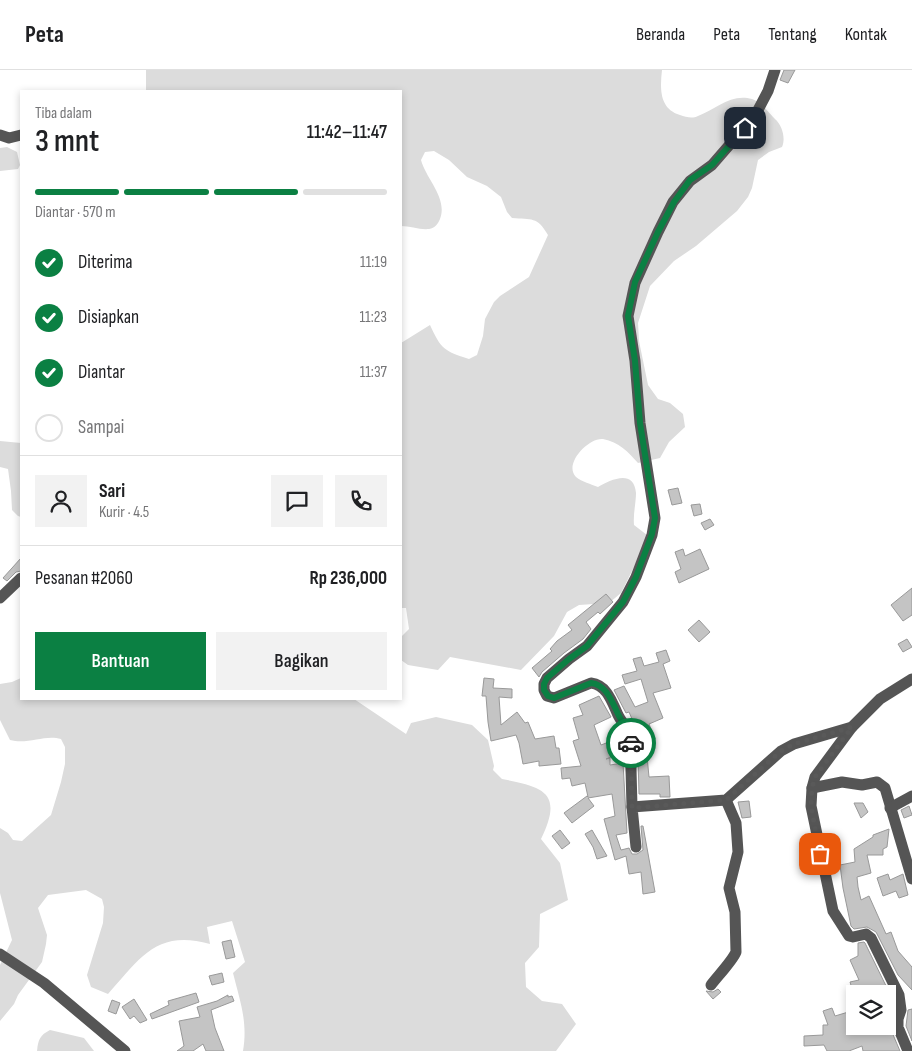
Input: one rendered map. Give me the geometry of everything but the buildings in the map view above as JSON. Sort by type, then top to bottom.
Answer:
[{"type":"street","points":[[636,847],[632,808],[630,732],[623,723],[611,698],[601,687],[591,683],[554,698],[548,696],[544,690],[544,684],[547,678],[587,646],[623,602],[636,577],[652,534],[655,518],[641,432],[635,361],[628,316],[635,282],[674,202],[690,180],[712,165],[745,128],[758,110],[768,91],[775,70]]},
{"type":"street","points":[[0,135],[9,138],[20,135]]},
{"type":"street","points":[[0,598],[20,579]]},
{"type":"street","points":[[908,1051],[898,1027],[901,1010],[899,995],[871,938],[866,934],[849,936],[833,911],[811,806],[815,777],[852,727],[880,699],[912,680]]},
{"type":"street","points":[[632,808],[726,800],[788,747],[852,727]]},
{"type":"street","points":[[812,788],[842,782],[862,785],[877,782],[885,788],[912,879]]},
{"type":"street","points":[[890,808],[912,796]]},
{"type":"street","points":[[711,985],[736,952],[735,912],[729,888],[738,852],[736,823],[726,800]]},
{"type":"street","points":[[0,954],[44,983],[125,1051]]},
{"type":"shaded area","points":[[146,70],[662,70],[662,97],[668,108],[673,112],[694,117],[737,98],[752,99],[767,111],[780,125],[783,132],[782,147],[769,152],[758,160],[752,188],[748,197],[737,211],[696,246],[674,261],[650,286],[638,323],[639,341],[648,385],[658,399],[670,403],[683,414],[685,427],[669,442],[660,458],[638,463],[627,451],[609,440],[603,439],[591,442],[579,452],[573,465],[573,472],[576,477],[598,487],[609,481],[621,478],[626,478],[634,485],[636,493],[634,525],[647,535],[639,557],[621,593],[609,603],[579,605],[567,612],[554,636],[521,670],[450,657],[438,670],[408,665],[402,661],[402,636],[409,629],[406,608],[402,608],[402,342],[430,325],[444,348],[469,359],[477,355],[483,336],[485,319],[494,302],[529,277],[548,235],[541,225],[533,220],[512,218],[507,212],[501,197],[487,186],[467,177],[449,160],[434,151],[425,152],[421,160],[439,196],[442,211],[439,221],[435,227],[429,229],[402,226],[402,90],[146,90]]},
{"type":"shaded area","points":[[7,147],[17,152],[20,165],[18,169],[0,171],[0,148]]},
{"type":"shaded area","points":[[0,441],[20,443],[20,517],[12,510],[8,469],[0,467]]},
{"type":"shaded area","points":[[20,678],[20,700],[355,700],[406,734],[411,723],[436,717],[472,725],[488,740],[494,766],[493,770],[502,779],[538,789],[546,794],[550,801],[548,823],[541,839],[560,863],[568,900],[540,914],[539,947],[525,963],[526,987],[542,1001],[562,1004],[576,1024],[556,1051],[243,1051],[244,1021],[233,973],[245,962],[232,921],[207,927],[210,944],[192,940],[176,940],[151,950],[140,958],[108,994],[91,987],[87,975],[103,923],[104,907],[102,899],[86,890],[48,895],[38,908],[47,935],[42,962],[18,995],[14,1004],[0,1021],[0,965],[12,940],[0,893],[0,828],[8,833],[13,840],[22,841],[51,815],[65,764],[65,747],[61,739],[10,740],[0,720],[0,684]]},
{"type":"shaded area","points":[[50,1030],[84,1038],[94,1051],[37,1051],[40,1038]]},
{"type":"way so far","points":[[631,743],[632,808],[679,805],[726,800],[735,794],[739,788],[781,751],[794,744],[852,727],[815,777],[812,788],[811,806],[820,854]]},
{"type":"route","points":[[631,743],[630,732],[618,715],[611,698],[601,687],[591,683],[554,698],[548,696],[544,690],[544,684],[547,678],[587,646],[623,602],[646,554],[655,518],[640,423],[635,361],[628,316],[631,297],[635,282],[674,202],[690,180],[712,165],[745,128]]}]
